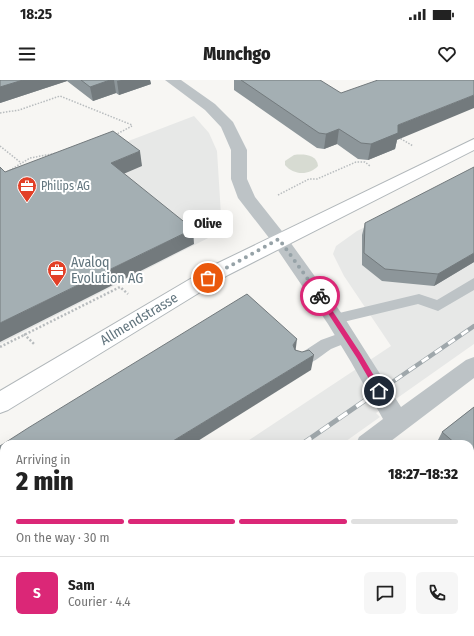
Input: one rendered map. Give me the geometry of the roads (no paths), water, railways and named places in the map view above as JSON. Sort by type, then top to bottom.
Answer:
[{"type":"main road","name":"Allmendstrasse","points":[[0,403],[221,270],[279,239],[474,144]]},
{"type":"street","points":[[172,80],[210,107],[228,125],[239,150],[239,179],[247,198],[279,239],[335,319],[397,422]]},
{"type":"street","points":[[373,440],[474,366]]},
{"type":"lane","points":[[335,319],[420,299],[438,306],[474,283]]},
{"type":"lane","points":[[301,361],[327,344],[346,337]]},
{"type":"railway","points":[[369,398],[474,326]]},
{"type":"railway","points":[[308,440],[370,397]]},
{"type":"place","name":"Philips AG","points":[[27,203]]},
{"type":"place","name":"Olive","points":[[208,278]]},
{"type":"place","name":"Avaloq Evolution AG","points":[[57,287]]}]
